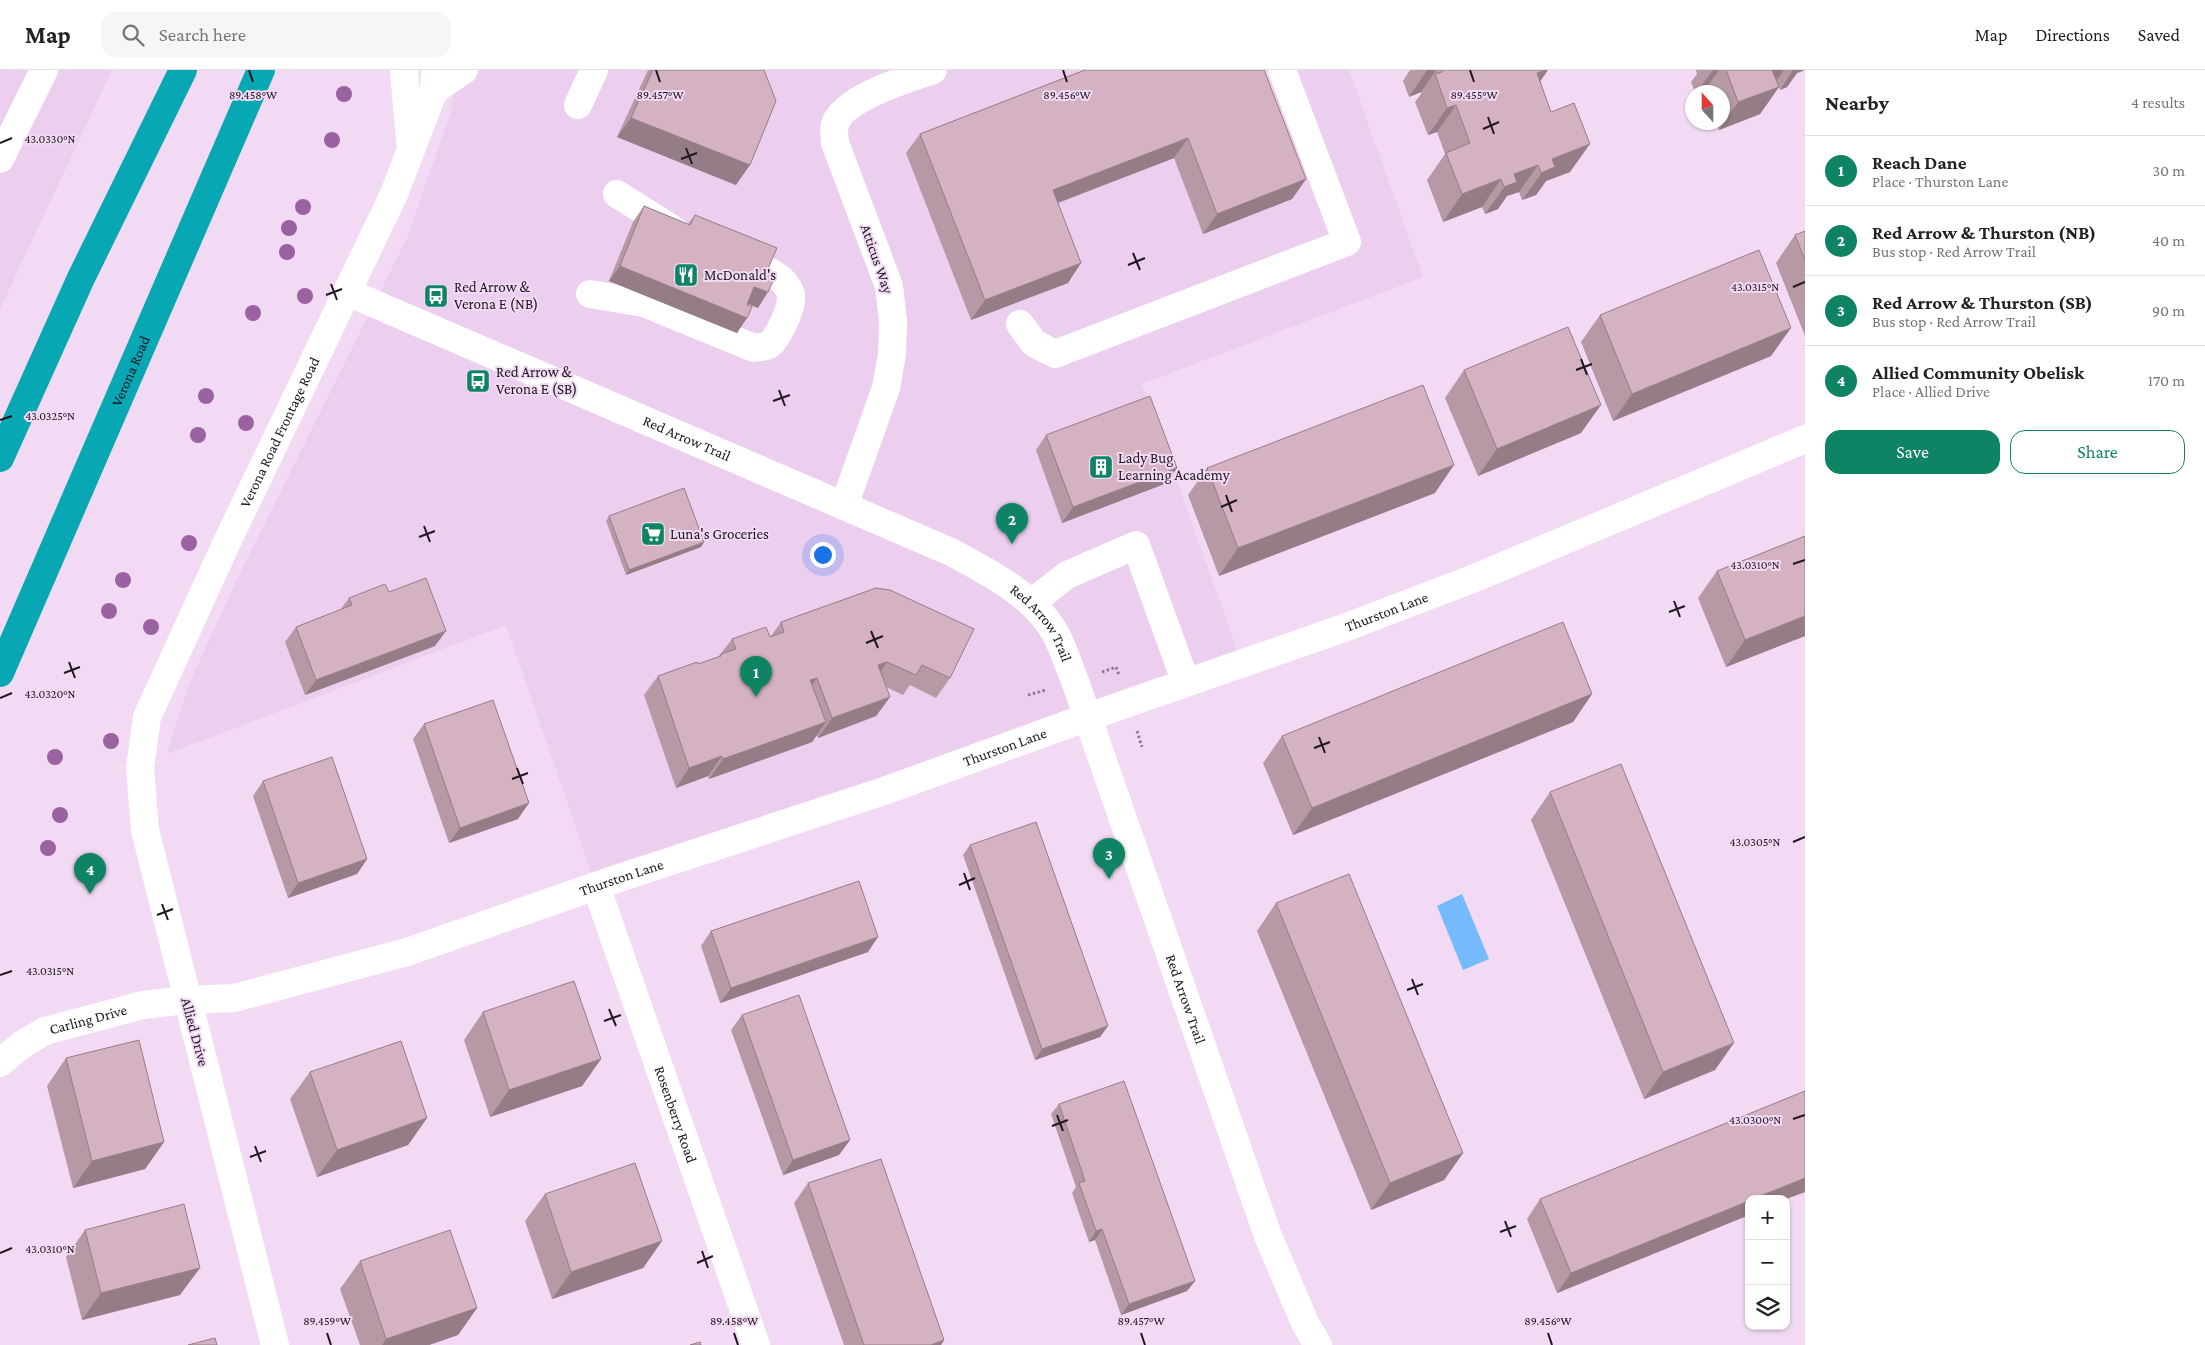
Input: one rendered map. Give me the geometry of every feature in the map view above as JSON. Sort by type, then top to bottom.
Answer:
[{"type":"highway","points":[[0,458],[81,278],[183,70]]},
{"type":"highway","name":"Verona Road","points":[[0,673],[260,70]]},
{"type":"street","points":[[0,159],[44,70]]},
{"type":"street","name":"Verona Road Frontage Road","points":[[404,70],[411,147]]},
{"type":"street","points":[[434,80],[464,70]]},
{"type":"street","points":[[578,105],[594,70]]},
{"type":"street","name":"Atticus Way","points":[[844,506],[886,388],[892,354],[893,321],[889,286],[835,143],[835,124],[850,106],[876,91],[933,70]]},
{"type":"street","points":[[1020,324],[1034,343],[1055,354],[1347,242],[1282,70]]},
{"type":"street","name":"Verona Road Frontage Road","points":[[147,717],[196,609],[394,194],[434,80]]},
{"type":"street","points":[[617,194],[682,235]]},
{"type":"street","points":[[590,294],[644,303],[754,348],[768,346],[777,336],[791,304],[791,294],[777,275],[764,269]]},
{"type":"street","name":"Red Arrow Trail","points":[[347,292],[951,552],[998,577],[1031,603],[1054,631],[1076,681],[1268,1236],[1305,1323],[1318,1345]]},
{"type":"street","name":"Thurston Lane","points":[[186,1000],[234,998],[407,952],[596,886],[876,794],[1088,717],[1344,628],[1475,578],[1805,439]]},
{"type":"street","points":[[1031,603],[1068,575],[1136,545],[1186,683]]},
{"type":"street","name":"Allied Drive","points":[[147,717],[140,768],[145,830],[186,1000],[274,1345]]},
{"type":"street","name":"Rosenberry Road","points":[[596,886],[756,1345]]},
{"type":"street","name":"Carling Drive","points":[[0,1063],[23,1044],[45,1031],[143,1005],[186,1000]]},
{"type":"shaded area","points":[[0,70],[112,70],[0,309]]},
{"type":"shaded area","points":[[454,70],[1349,70],[1423,277],[1142,384],[1242,663],[596,886],[506,625],[167,754],[188,686],[239,575],[407,238],[452,109]]},
{"type":"water","points":[[1462,894],[1489,959],[1463,970],[1437,906]]},
{"type":"building","points":[[653,70],[764,70],[776,101],[750,165],[631,118]]},
{"type":"building","points":[[1085,70],[1264,70],[1306,179],[1217,214],[1188,138],[1053,190],[1081,263],[985,300],[920,134]]},
{"type":"building","points":[[1442,70],[1545,70],[1537,73],[1551,112],[1574,103],[1590,144],[1552,159],[1555,167],[1541,173],[1538,165],[1514,174],[1517,182],[1504,187],[1501,179],[1462,194],[1446,153],[1470,143],[1456,105],[1447,108],[1435,74],[1442,72]]},
{"type":"building","points":[[1726,70],[1772,70],[1779,87],[1738,102]]},
{"type":"building","name":"McDonald's","points":[[644,206],[690,225],[695,215],[777,248],[766,273],[775,277],[768,292],[754,287],[747,305],[752,307],[747,318],[620,266]]},
{"type":"building","points":[[1805,231],[1805,260],[1795,235]]},
{"type":"building","points":[[1759,250],[1791,328],[1632,394],[1600,315]]},
{"type":"building","points":[[1568,327],[1601,405],[1497,449],[1464,370]]},
{"type":"building","points":[[1423,385],[1454,465],[1238,548],[1207,468]]},
{"type":"building","name":"Lady Bug Learning Academy","points":[[1150,396],[1177,468],[1073,507],[1046,435]]},
{"type":"building","name":"Luna's Groceries","points":[[684,488],[704,542],[629,570],[609,516]]},
{"type":"building","points":[[1805,536],[1805,616],[1745,640],[1717,571]]},
{"type":"building","points":[[426,578],[446,631],[316,680],[296,627],[352,605],[349,598],[385,584],[389,592]]},
{"type":"building","points":[[876,588],[890,590],[974,629],[950,678],[922,665],[916,675],[887,662],[878,665],[890,697],[832,718],[817,678],[810,680],[826,722],[723,759],[722,756],[689,768],[658,676],[697,662],[698,664],[736,649],[732,639],[766,627],[770,637],[784,632],[781,622]]},
{"type":"building","points":[[1563,622],[1592,694],[1312,808],[1282,736]]},
{"type":"building","points":[[493,700],[529,803],[460,828],[424,724]]},
{"type":"building","points":[[332,757],[367,859],[298,883],[263,781]]},
{"type":"building","points":[[1621,764],[1734,1043],[1663,1072],[1550,792]]},
{"type":"building","points":[[1036,822],[1108,1026],[1042,1049],[970,845]]},
{"type":"building","points":[[1349,874],[1463,1153],[1390,1183],[1276,903]]},
{"type":"building","points":[[859,881],[878,937],[731,988],[711,931]]},
{"type":"building","points":[[574,981],[601,1059],[509,1090],[483,1012]]},
{"type":"building","points":[[799,995],[850,1140],[793,1160],[742,1015]]},
{"type":"building","points":[[139,1040],[164,1142],[92,1161],[66,1058]]},
{"type":"building","points":[[401,1041],[427,1118],[337,1150],[310,1072]]},
{"type":"building","points":[[1124,1081],[1195,1281],[1129,1304],[1102,1229],[1096,1231],[1079,1183],[1085,1181],[1059,1104]]},
{"type":"building","points":[[1805,1091],[1805,1178],[1763,1195],[1745,1195],[1745,1203],[1571,1273],[1540,1199]]},
{"type":"building","points":[[881,1159],[944,1340],[931,1345],[864,1345],[808,1183]]},
{"type":"building","points":[[635,1163],[662,1241],[571,1272],[545,1194]]},
{"type":"building","points":[[184,1204],[200,1268],[101,1293],[85,1230]]},
{"type":"building","points":[[450,1230],[477,1308],[386,1339],[360,1261]]},
{"type":"building","points":[[215,1338],[217,1345],[188,1345]]},
{"type":"building","points":[[700,1342],[701,1345],[690,1345]]},
{"type":"place","name":"McDonald's","points":[[686,275]]},
{"type":"place","name":"Red Arrow & Verona E (NB)","points":[[436,296]]},
{"type":"place","name":"Red Arrow & Verona E (SB)","points":[[478,381]]},
{"type":"place","name":"Lady Bug Learning Academy","points":[[1101,467]]},
{"type":"place","name":"Luna's Groceries","points":[[653,534]]},
{"type":"place","name":"Red Arrow & Thurston (NB)","points":[[1012,544]]},
{"type":"place","name":"Reach Dane","points":[[756,697]]},
{"type":"place","name":"Red Arrow & Thurston (SB)","points":[[1109,879]]},
{"type":"place","name":"Allied Community Obelisk","points":[[90,894]]}]
